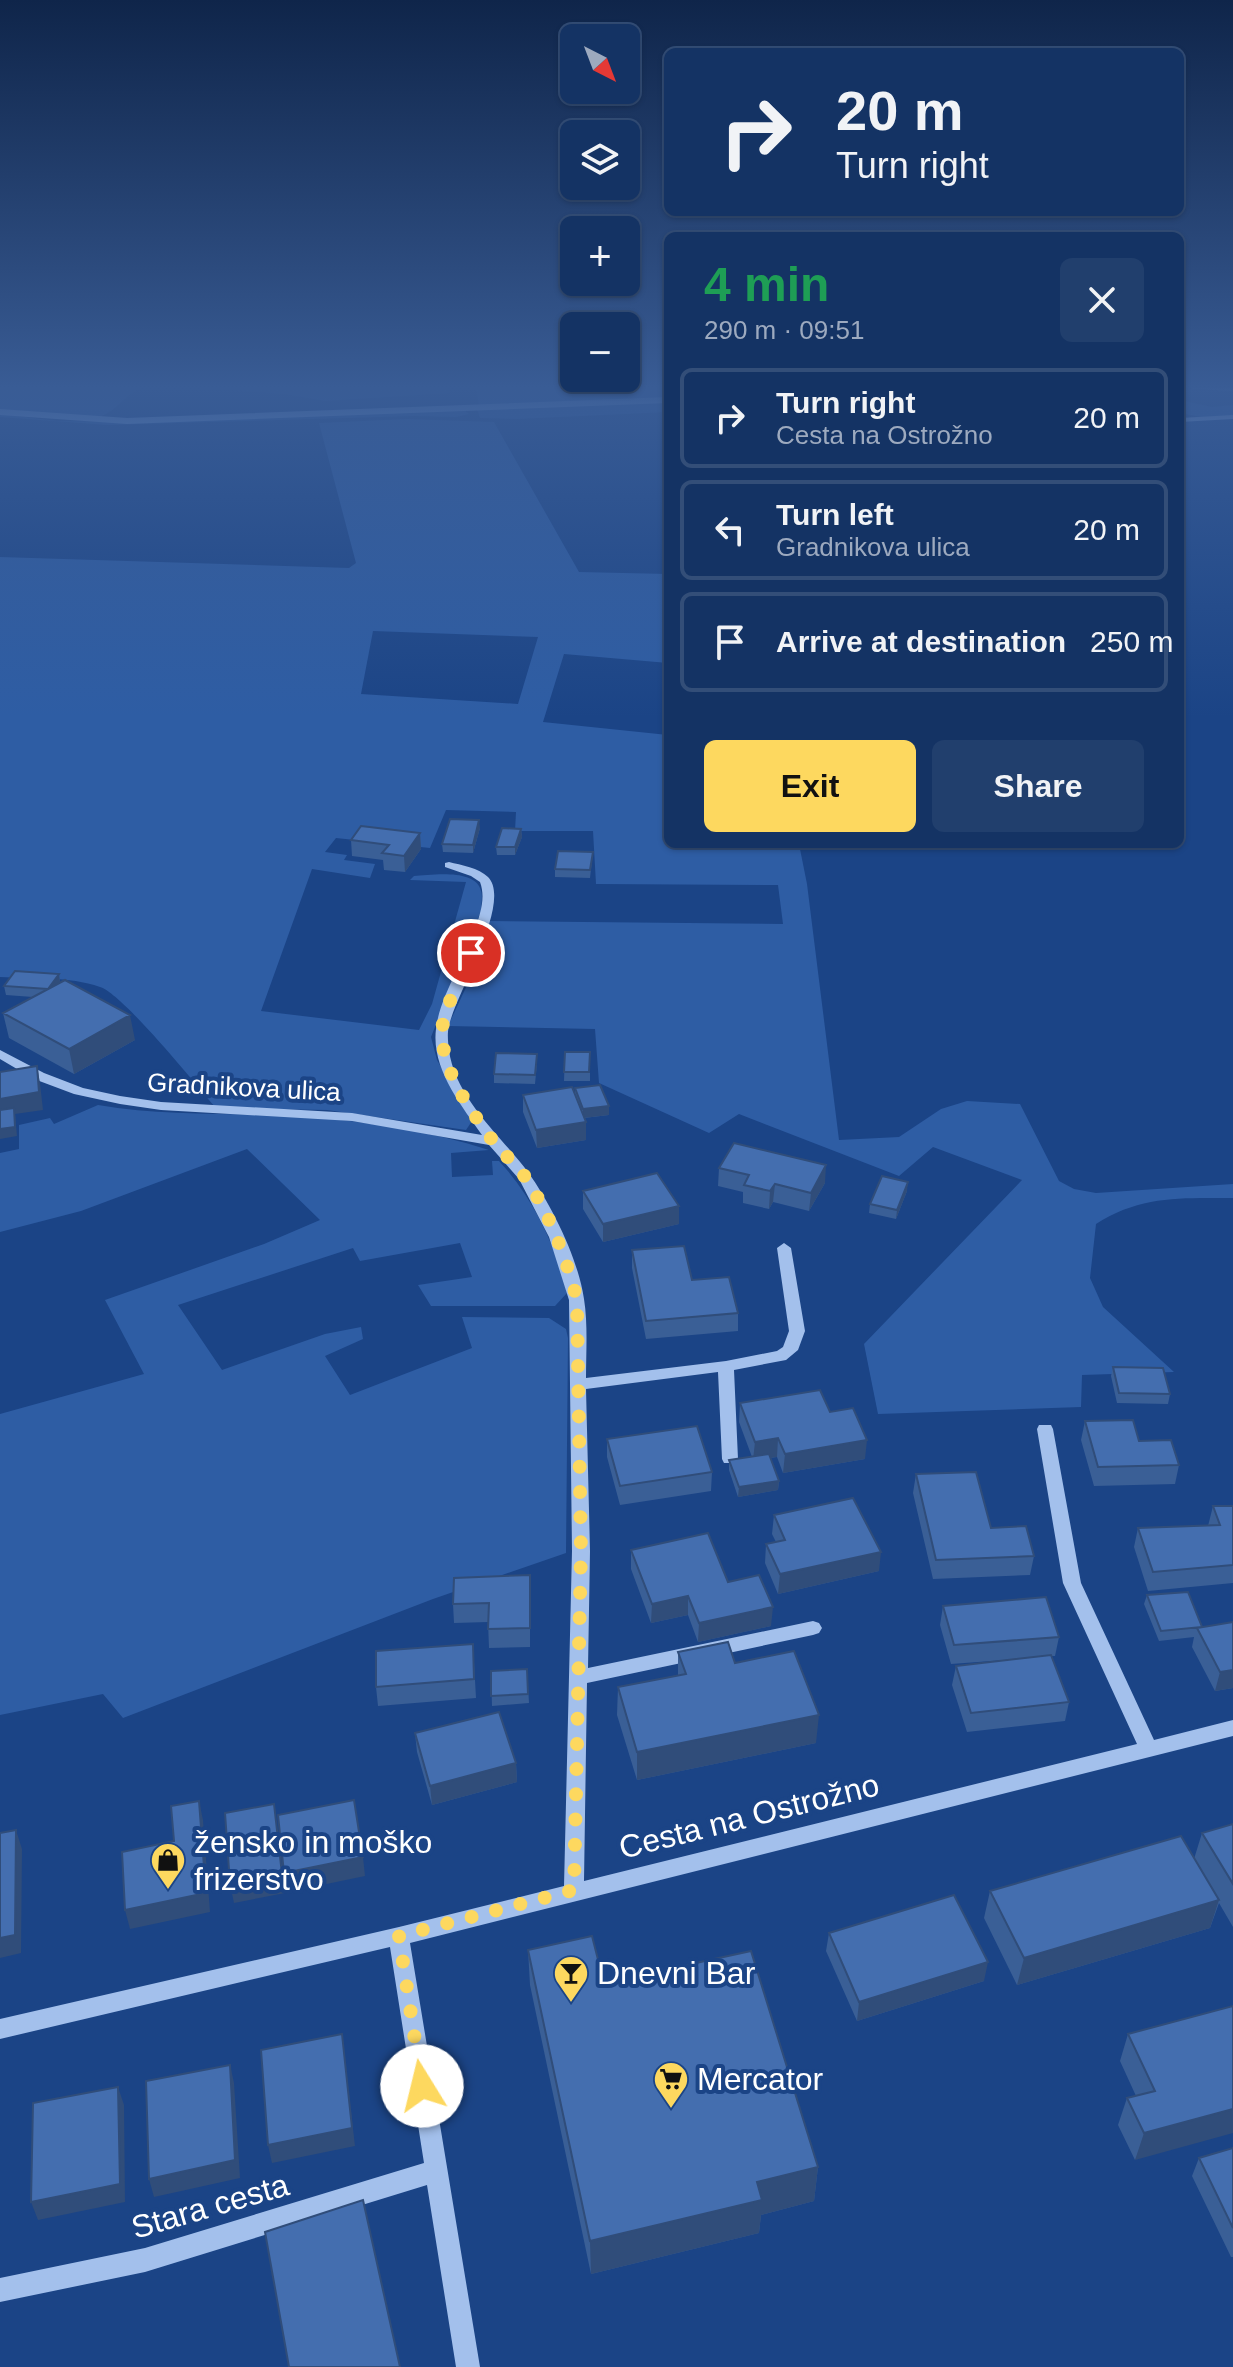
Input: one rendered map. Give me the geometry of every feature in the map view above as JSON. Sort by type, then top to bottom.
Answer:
[{"type":"street","points":[[449,865],[483,879],[488,884],[489,898],[442,1028],[444,1059],[494,1142],[524,1176],[550,1221],[569,1268],[577,1300],[581,1551],[574,1890]]},
{"type":"street","name":"Gradnikova ulica","points":[[0,1054],[22,1069],[132,1105],[330,1114],[494,1142]]},
{"type":"street","points":[[578,1385],[781,1356],[796,1341],[784,1248]]},
{"type":"street","points":[[726,1366],[730,1459]]},
{"type":"street","points":[[1045,1429],[1072,1583],[1149,1749]]},
{"type":"street","points":[[578,1678],[813,1628]]},
{"type":"street","name":"Cesta na Ostrožno","points":[[0,2029],[399,1936],[1233,1728]]},
{"type":"street","points":[[399,1936],[468,2367]]},
{"type":"street","name":"Stara cesta","points":[[0,2290],[145,2260],[436,2171]]},
{"type":"shaded area","points":[[338,496],[536,496],[579,572],[664,574],[664,663],[564,654],[543,722],[664,735],[664,848],[800,848],[839,1140],[899,1137],[941,1109],[967,1101],[1020,1104],[1059,1181],[1074,1189],[1096,1193],[1233,1184],[1233,1198],[1146,1203],[1096,1224],[1090,1278],[1103,1307],[1174,1372],[1082,1375],[1081,1407],[878,1414],[864,1344],[1022,1180],[933,1147],[899,1176],[739,1114],[709,1133],[599,1083],[595,1029],[448,1026],[468,983],[487,921],[783,924],[778,885],[596,884],[593,831],[515,831],[516,812],[446,810],[430,848],[336,838],[325,852],[347,855],[344,860],[375,864],[370,878],[312,869],[261,1011],[419,1030],[432,1004],[466,882],[410,880],[414,876],[441,874],[471,879],[481,891],[481,911],[431,1037],[437,1060],[472,1121],[466,1130],[327,1110],[216,1108],[142,1022],[111,993],[76,981],[0,977],[0,557],[349,568],[356,563]],"holes":[[[373,631],[538,637],[518,704],[361,694]]]},
{"type":"shaded area","points":[[98,1105],[150,1111],[308,1117],[354,1122],[400,1128],[489,1150],[451,1153],[452,1177],[493,1175],[492,1161],[499,1161],[511,1175],[532,1205],[556,1257],[567,1293],[555,1306],[431,1306],[418,1285],[472,1277],[460,1243],[360,1261],[353,1248],[178,1305],[222,1370],[325,1334],[361,1327],[363,1339],[325,1356],[350,1395],[472,1348],[462,1317],[549,1318],[566,1329],[568,1338],[566,1553],[433,1599],[123,1718],[103,1694],[0,1715],[0,1414],[144,1374],[105,1300],[264,1244],[320,1220],[247,1149],[81,1211],[0,1232],[0,1153],[19,1149],[19,1125],[50,1118],[54,1124]]},
{"type":"building","points":[[450,819],[479,820],[473,845],[442,844]]},
{"type":"building","points":[[361,826],[420,833],[404,856],[382,853],[389,845],[351,840]]},
{"type":"building","points":[[502,828],[521,829],[515,847],[496,847]]},
{"type":"building","points":[[558,851],[593,852],[590,870],[555,869]]},
{"type":"building","points":[[15,971],[59,974],[48,989],[4,986]]},
{"type":"building","points":[[65,980],[130,1015],[69,1049],[3,1013]]},
{"type":"building","points":[[565,1052],[590,1052],[589,1072],[564,1072]]},
{"type":"building","points":[[496,1053],[537,1054],[535,1075],[494,1074]]},
{"type":"building","points":[[37,1066],[39,1092],[0,1099],[0,1072]]},
{"type":"building","points":[[600,1085],[609,1106],[583,1109],[575,1088]]},
{"type":"building","points":[[572,1087],[586,1122],[536,1130],[523,1095]]},
{"type":"building","points":[[14,1108],[15,1127],[0,1129],[0,1110]]},
{"type":"building","points":[[734,1143],[826,1165],[811,1193],[775,1184],[770,1191],[744,1185],[749,1175],[719,1168]]},
{"type":"building","points":[[657,1173],[679,1206],[603,1224],[583,1191]]},
{"type":"building","points":[[882,1176],[908,1182],[897,1210],[870,1204]]},
{"type":"building","points":[[684,1246],[692,1280],[729,1277],[738,1313],[646,1321],[632,1250]]},
{"type":"building","points":[[1113,1367],[1163,1368],[1170,1394],[1119,1393]]},
{"type":"building","points":[[820,1390],[830,1412],[853,1408],[867,1440],[785,1454],[778,1438],[755,1442],[740,1403]]},
{"type":"building","points":[[1133,1420],[1139,1441],[1171,1440],[1179,1465],[1098,1467],[1085,1421]]},
{"type":"building","points":[[697,1426],[712,1472],[620,1486],[607,1439]]},
{"type":"building","points":[[769,1454],[779,1481],[739,1487],[729,1460]]},
{"type":"building","points":[[976,1472],[991,1528],[1026,1526],[1034,1556],[936,1560],[916,1474]]},
{"type":"building","points":[[853,1498],[881,1552],[780,1574],[766,1544],[785,1540],[774,1515]]},
{"type":"building","points":[[1213,1506],[1233,1506],[1233,1565],[1153,1572],[1138,1528],[1220,1525]]},
{"type":"building","points":[[708,1533],[728,1582],[759,1575],[773,1607],[699,1623],[688,1596],[652,1604],[631,1550]]},
{"type":"building","points":[[530,1575],[530,1628],[488,1629],[489,1603],[453,1604],[454,1578]]},
{"type":"building","points":[[1188,1592],[1202,1627],[1161,1631],[1147,1595]]},
{"type":"building","points":[[1046,1597],[1059,1637],[954,1645],[943,1606]]},
{"type":"building","points":[[1233,1622],[1233,1670],[1220,1672],[1197,1628]]},
{"type":"building","points":[[728,1642],[735,1663],[794,1651],[819,1715],[637,1752],[618,1687],[686,1674],[678,1652]]},
{"type":"building","points":[[473,1644],[474,1679],[376,1687],[376,1651]]},
{"type":"building","points":[[1051,1655],[1069,1702],[971,1713],[956,1666]]},
{"type":"building","points":[[527,1669],[528,1694],[491,1696],[491,1671]]},
{"type":"building","points":[[499,1712],[516,1763],[430,1786],[415,1733]]},
{"type":"building","points":[[354,1800],[363,1857],[284,1873],[278,1815]]},
{"type":"building","name":"žensko in moško frizerstvo","points":[[199,1801],[206,1893],[125,1910],[122,1852],[174,1841],[171,1806]]},
{"type":"building","points":[[274,1804],[282,1874],[230,1884],[225,1813]]},
{"type":"building","points":[[1233,1824],[1233,1884],[1202,1833]]},
{"type":"building","points":[[16,1830],[15,1935],[0,1938],[0,1833]]},
{"type":"building","points":[[1181,1836],[1219,1900],[1024,1958],[990,1891]]},
{"type":"building","points":[[954,1895],[988,1962],[859,2002],[829,1933]]},
{"type":"building","name":"Mercator","points":[[592,1936],[604,1983],[751,1951],[818,2167],[757,2182],[762,2200],[590,2241],[528,1950]]},
{"type":"building","points":[[1233,2006],[1233,2109],[1144,2133],[1127,2098],[1155,2091],[1128,2034]]},
{"type":"building","points":[[342,2034],[352,2128],[268,2145],[261,2050]]},
{"type":"building","points":[[230,2065],[235,2160],[149,2179],[146,2081]]},
{"type":"building","points":[[118,2087],[120,2184],[31,2202],[33,2103]]},
{"type":"building","points":[[1233,2148],[1233,2228],[1199,2158]]},
{"type":"building","points":[[363,2200],[400,2367],[289,2367],[265,2232]]},
{"type":"place","name":"žensko in moško frizerstvo","points":[[168,1891]]},
{"type":"place","name":"Dnevni Bar","points":[[571,2004]]},
{"type":"place","name":"Mercator","points":[[671,2110]]},
{"type":"route","points":[[422,2086],[399,1936],[574,1890],[581,1551],[577,1300],[569,1268],[550,1221],[524,1176],[494,1142],[444,1059],[442,1028],[471,953]]}]
